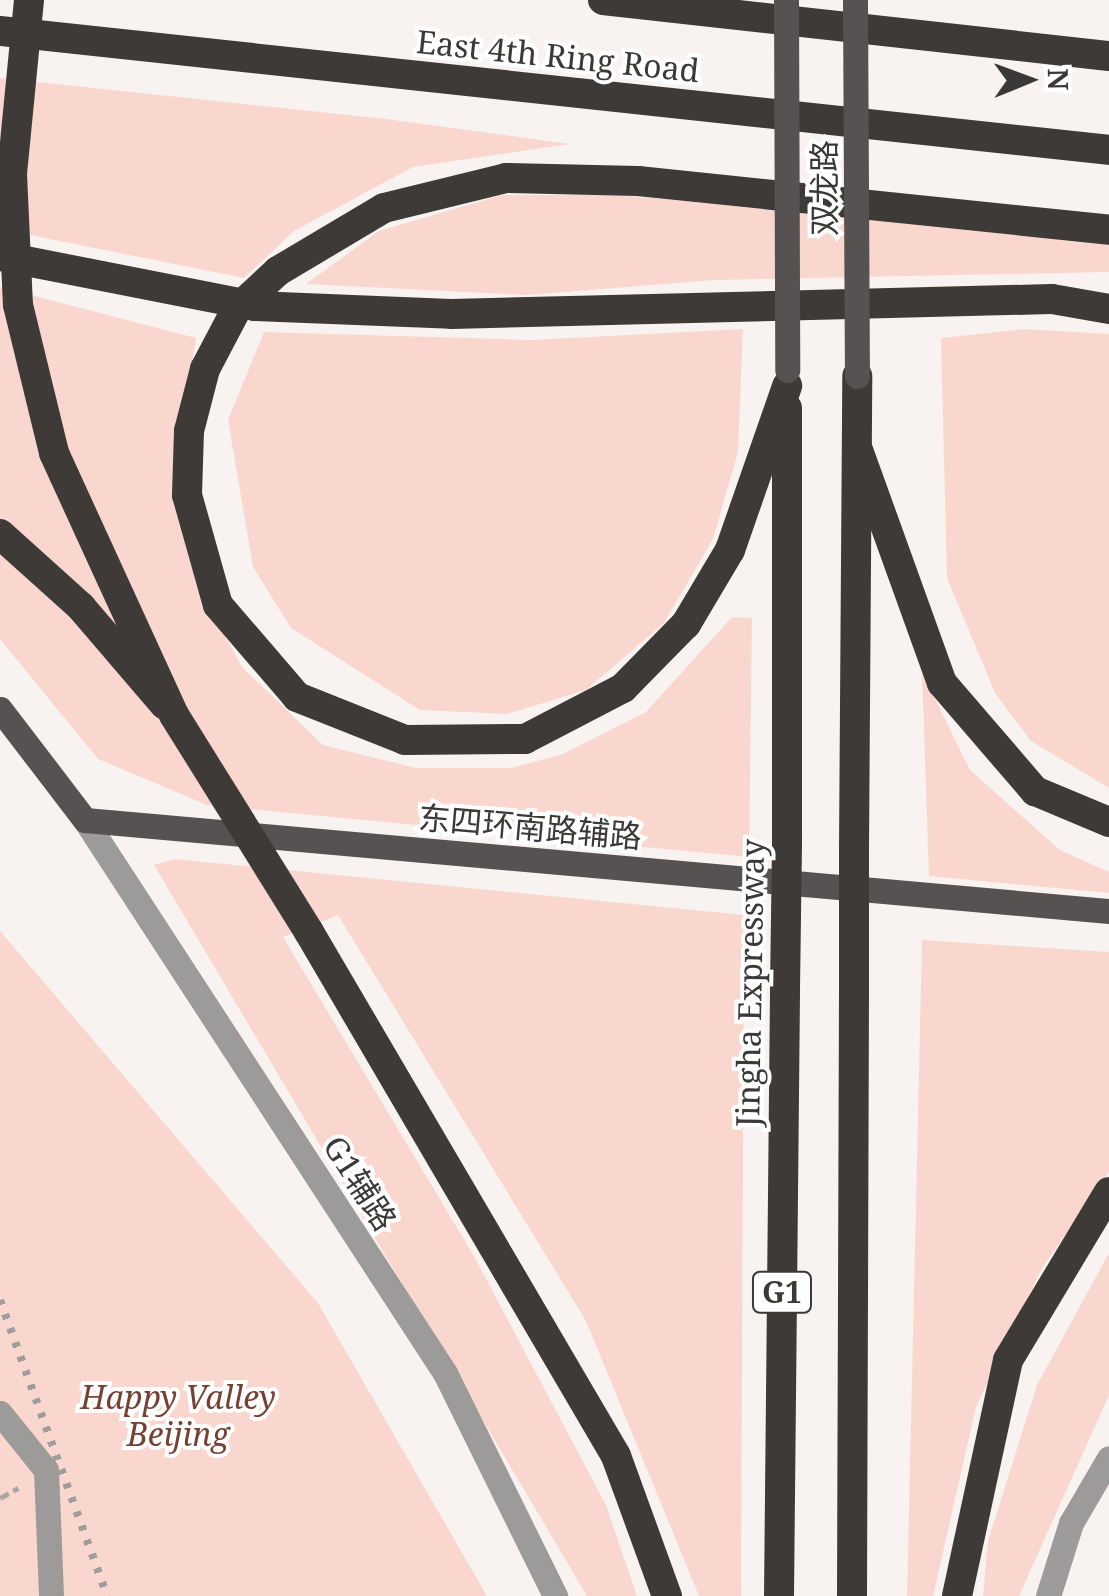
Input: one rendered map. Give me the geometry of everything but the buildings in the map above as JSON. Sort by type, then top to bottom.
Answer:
[{"type":"highway","points":[[29,0],[12,174],[18,305],[54,453],[174,715],[309,932],[616,1456],[667,1596]]},
{"type":"highway","name":"East 4th Ring Road","points":[[603,0],[1109,56]]},
{"type":"highway","name":"East 4th Ring Road","points":[[0,32],[1109,150]]},
{"type":"highway","points":[[787,378],[730,550],[686,624],[623,688],[526,739],[405,740],[297,696],[218,605],[187,495],[189,431],[205,368],[236,310],[278,271],[384,208],[506,178],[638,181],[1109,230]]},
{"type":"highway","points":[[0,256],[255,306],[451,314],[1052,299],[1109,309]]},
{"type":"highway","name":"G1","points":[[852,1596],[857,376]]},
{"type":"highway","name":"Jingha Expressway","points":[[779,1596],[787,378]]},
{"type":"highway","points":[[857,447],[942,684],[1035,791],[1109,822]]},
{"type":"highway","points":[[0,534],[81,607],[174,715]]},
{"type":"highway","points":[[958,1596],[1008,1360],[1109,1192]]},
{"type":"main road","name":"双龙路","points":[[786,0],[787,378]]},
{"type":"main road","name":"双龙路","points":[[855,0],[857,376]]},
{"type":"main road","points":[[0,708],[85,820]]},
{"type":"main road","name":"东四环南路辅路","points":[[85,820],[1109,911]]},
{"type":"street","name":"G1辅路","points":[[85,820],[445,1373],[555,1596]]},
{"type":"street","points":[[0,1413],[46,1470],[51,1596]]},
{"type":"street","points":[[1048,1596],[1072,1523],[1109,1458]]},
{"type":"green space","points":[[0,78],[386,119],[570,144],[413,167],[294,231],[244,278],[0,229]]},
{"type":"green space","points":[[502,195],[618,195],[1109,238],[1109,272],[714,280],[527,295],[306,284],[379,231]]},
{"type":"green space","points":[[0,287],[196,338],[174,488],[196,583],[242,667],[323,745],[416,768],[511,768],[563,754],[646,712],[732,617],[752,618],[749,857],[207,805],[98,759],[0,639]]},
{"type":"green space","points":[[743,329],[738,452],[713,539],[664,623],[586,690],[507,714],[420,710],[291,628],[253,567],[228,420],[264,332],[531,340]]},
{"type":"green space","points":[[1024,329],[1109,334],[1109,788],[1031,741],[995,693],[947,578],[941,338]]},
{"type":"green space","points":[[922,672],[970,770],[1060,850],[1109,872],[1109,893],[929,876]]},
{"type":"green space","points":[[174,859],[744,915],[741,1596],[699,1596],[586,1321],[338,915],[283,937],[474,1256],[606,1505],[637,1596],[587,1596],[154,865]]},
{"type":"green space","name":"Happy Valley Beijing","points":[[0,931],[318,1303],[487,1596],[0,1596]]},
{"type":"green space","points":[[922,940],[1109,952],[1109,1172],[1042,1268],[976,1407],[933,1596],[907,1596]]},
{"type":"green space","points":[[1109,1253],[1109,1395],[1019,1596],[983,1596],[988,1541],[1037,1385]]},
{"type":"railway","points":[[0,1300],[107,1596]]}]
